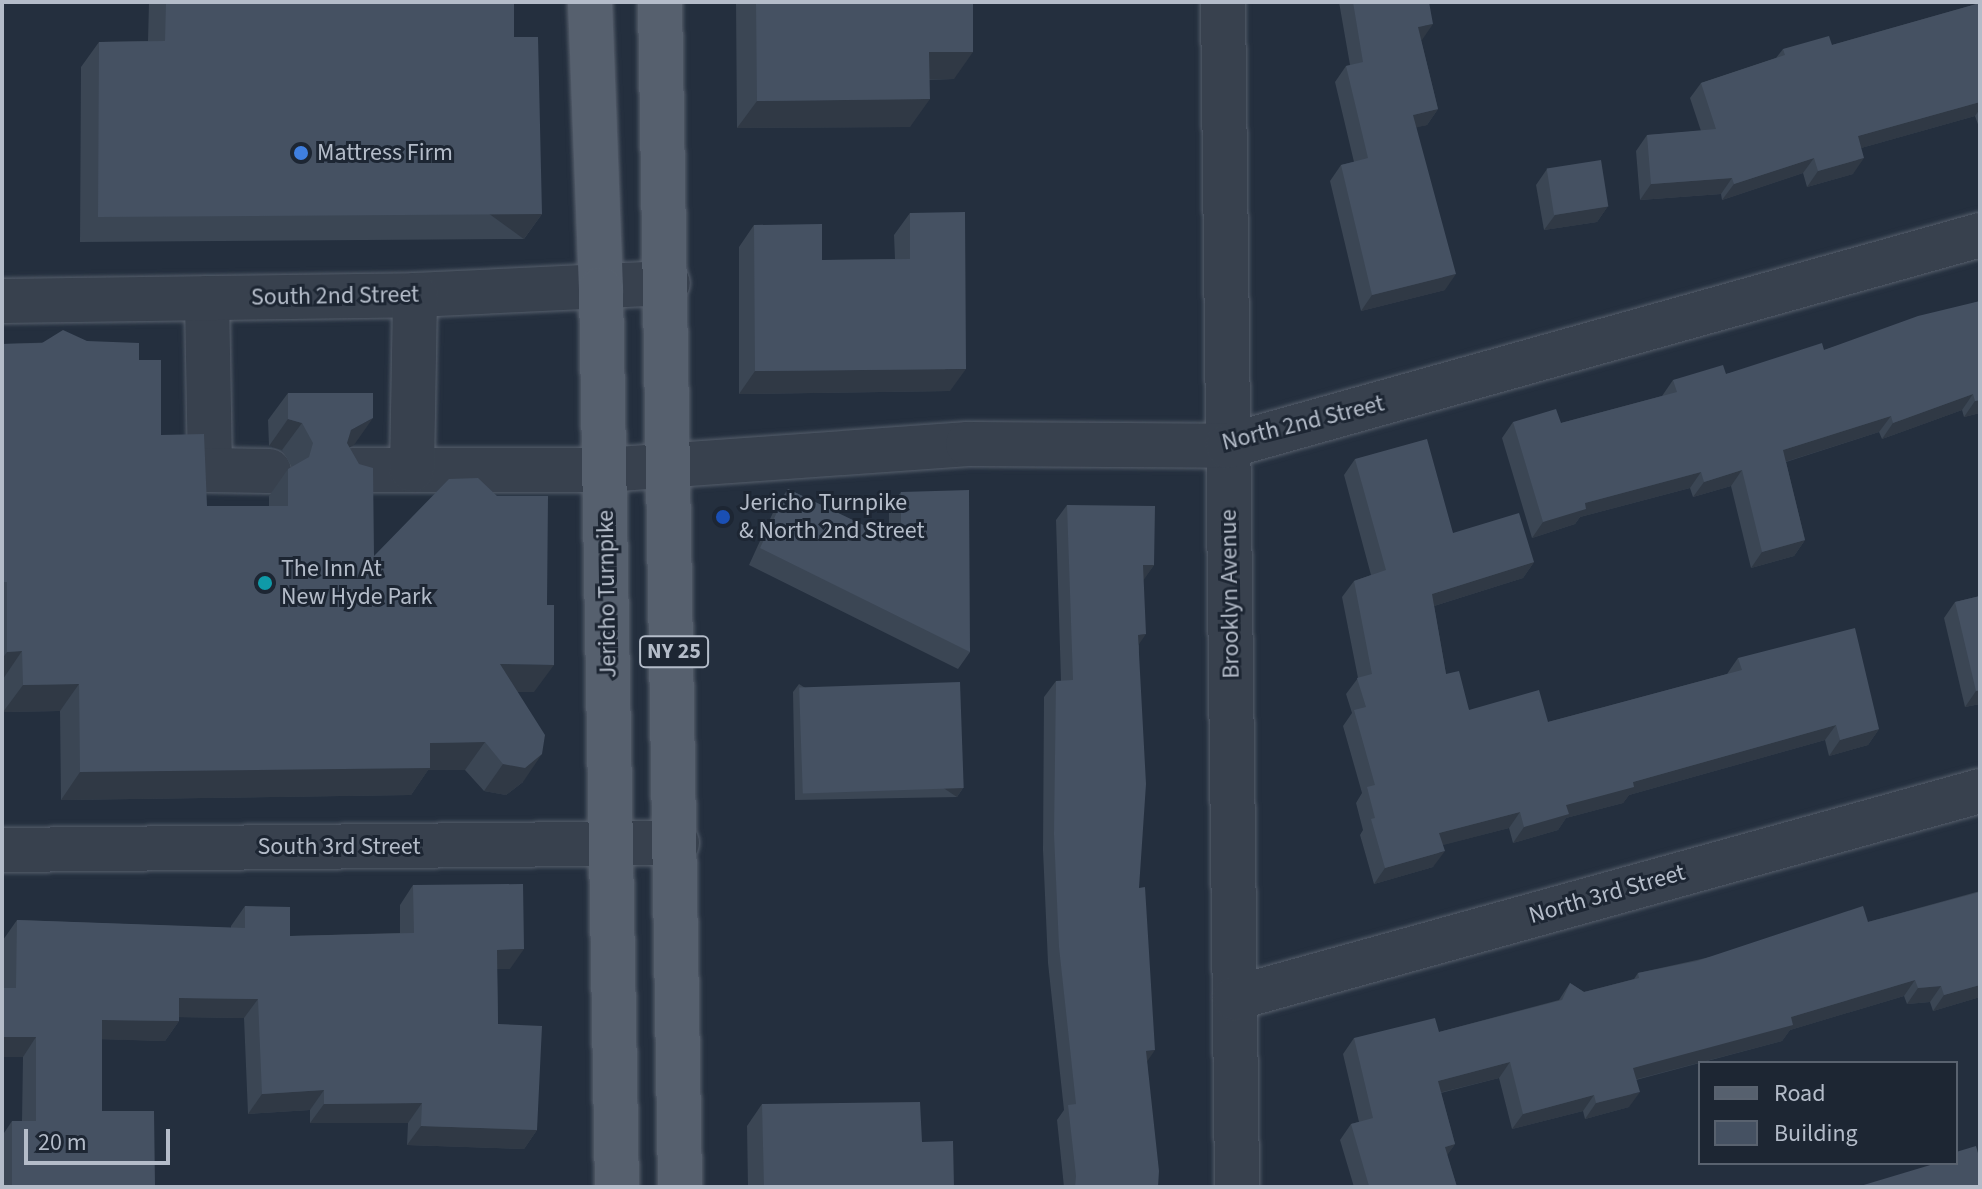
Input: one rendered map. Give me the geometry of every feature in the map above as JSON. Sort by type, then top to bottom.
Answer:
[{"type":"main road","name":"Jericho Turnpike","points":[[590,2],[601,289],[617,1187]]},
{"type":"main road","name":"NY 25","points":[[660,2],[668,283],[680,1187]]},
{"type":"street","name":"Brooklyn Avenue","points":[[1223,2],[1237,1187]]},
{"type":"street","name":"North 2nd Street","points":[[353,470],[605,470],[671,462],[968,444],[1228,446],[1980,235]]},
{"type":"street","name":"South 2nd Street","points":[[2,301],[415,295],[601,289],[668,283]]},
{"type":"street","points":[[412,470],[415,295]]},
{"type":"street","points":[[207,298],[210,470],[269,471]]},
{"type":"street","name":"North 3rd Street","points":[[1235,998],[1980,791]]},
{"type":"street","name":"South 3rd Street","points":[[2,850],[677,843]]},
{"type":"building","name":"Mattress Firm","points":[[166,2],[514,2],[514,37],[538,37],[542,214],[98,217],[99,42],[165,41]]},
{"type":"building","points":[[756,2],[973,2],[973,52],[929,52],[930,99],[757,101]]},
{"type":"building","points":[[1353,2],[1429,2],[1433,24],[1418,27],[1438,109],[1413,115],[1456,274],[1372,295],[1341,165],[1368,158],[1346,66],[1363,62]]},
{"type":"building","points":[[1980,3],[1980,102],[1858,136],[1864,158],[1818,171],[1814,158],[1734,184],[1732,178],[1651,184],[1647,135],[1716,129],[1701,83],[1785,55],[1783,49],[1829,36],[1832,45]]},
{"type":"building","points":[[1601,160],[1608,206],[1554,215],[1547,169]]},
{"type":"building","points":[[965,212],[966,369],[755,371],[754,225],[822,224],[822,260],[910,259],[910,213]]},
{"type":"building","points":[[1980,301],[1980,400],[1975,401],[1973,394],[1893,423],[1891,416],[1783,450],[1805,540],[1762,552],[1742,470],[1704,482],[1701,472],[1585,503],[1586,509],[1543,522],[1513,422],[1556,409],[1561,423],[1677,392],[1673,380],[1723,365],[1726,374],[1822,343],[1824,350],[1918,316]]},
{"type":"building","name":"The Inn At New Hyde Park","points":[[63,330],[87,341],[139,343],[139,360],[161,360],[161,435],[204,434],[207,506],[288,506],[288,469],[309,457],[313,443],[302,423],[288,419],[288,393],[373,393],[373,418],[351,430],[347,443],[359,464],[373,468],[374,556],[449,479],[478,478],[497,496],[548,496],[547,605],[554,605],[554,665],[500,664],[545,735],[542,754],[525,768],[503,764],[485,742],[430,743],[430,768],[80,772],[79,684],[23,685],[22,651],[7,652],[7,582],[2,582],[2,344],[42,343]]},
{"type":"building","points":[[1427,439],[1453,533],[1519,513],[1534,562],[1432,594],[1446,674],[1459,671],[1469,710],[1539,690],[1548,722],[1742,670],[1738,658],[1855,628],[1879,729],[1840,740],[1836,725],[1633,782],[1634,787],[1566,805],[1569,814],[1524,827],[1520,812],[1439,833],[1445,851],[1385,868],[1371,819],[1375,818],[1367,787],[1375,785],[1354,710],[1366,707],[1357,678],[1372,674],[1354,581],[1386,570],[1355,459]]},
{"type":"building","points":[[788,489],[901,543],[901,492],[969,490],[970,652],[760,548]]},
{"type":"building","points":[[1067,505],[1155,506],[1154,565],[1143,565],[1146,634],[1138,635],[1146,784],[1139,888],[1145,887],[1155,1050],[1146,1051],[1159,1171],[1158,1187],[1075,1187],[1068,1105],[1076,1104],[1059,947],[1054,834],[1056,681],[1073,680]]},
{"type":"building","points":[[1980,596],[1980,690],[1976,691],[1955,602]]},
{"type":"building","points":[[960,682],[964,788],[803,794],[799,688]]},
{"type":"building","points":[[523,884],[524,949],[497,950],[498,1024],[542,1026],[537,1130],[421,1126],[422,1103],[324,1104],[324,1090],[262,1094],[258,999],[179,998],[179,1021],[102,1020],[102,1111],[154,1111],[155,1187],[12,1187],[12,1121],[36,1121],[36,1037],[2,1037],[2,988],[16,988],[17,920],[245,928],[245,906],[290,907],[290,936],[414,933],[413,885]]},
{"type":"building","points":[[1980,892],[1980,985],[1944,995],[1941,986],[1918,988],[1915,980],[1791,1017],[1793,1025],[1633,1068],[1640,1092],[1596,1103],[1594,1095],[1523,1114],[1510,1062],[1438,1081],[1455,1144],[1445,1147],[1457,1187],[1366,1187],[1369,1186],[1351,1124],[1373,1118],[1354,1038],[1435,1018],[1439,1032],[1562,1000],[1570,983],[1584,992],[1639,978],[1638,973],[1697,961],[1863,906],[1868,922]]},
{"type":"building","points":[[920,1102],[922,1142],[953,1141],[954,1187],[764,1187],[762,1104]]},
{"type":"building","points":[[1976,1146],[1980,1160],[1980,1187],[1857,1187],[1930,1165],[1958,1165],[1958,1151]]},
{"type":"place","name":"Mattress Firm","points":[[301,153]]},
{"type":"place","name":"Jericho Turnpike & North 2nd Street","points":[[723,517]]},
{"type":"place","name":"The Inn At New Hyde Park","points":[[265,583]]}]
